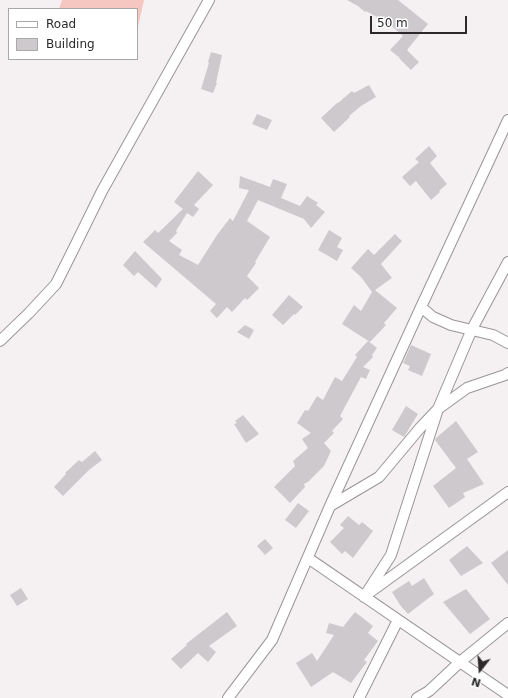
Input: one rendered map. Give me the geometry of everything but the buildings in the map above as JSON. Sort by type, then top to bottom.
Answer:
[{"type":"street","points":[[0,341],[56,284],[102,191],[210,0]]},
{"type":"street","points":[[228,698],[272,640],[330,506],[508,120]]},
{"type":"street","points":[[364,597],[392,554],[438,409],[472,330],[508,262]]},
{"type":"street","points":[[421,307],[433,317],[451,325],[493,335],[508,343]]},
{"type":"street","points":[[330,506],[379,477],[438,409],[467,388],[508,373]]},
{"type":"street","points":[[364,597],[508,492]]},
{"type":"street","points":[[308,558],[508,695]]},
{"type":"street","points":[[359,698],[398,620]]},
{"type":"street","points":[[417,698],[429,691],[460,662],[508,623]]},
{"type":"shaded area","points":[[62,0],[144,0],[138,27],[138,8],[59,8]]}]
